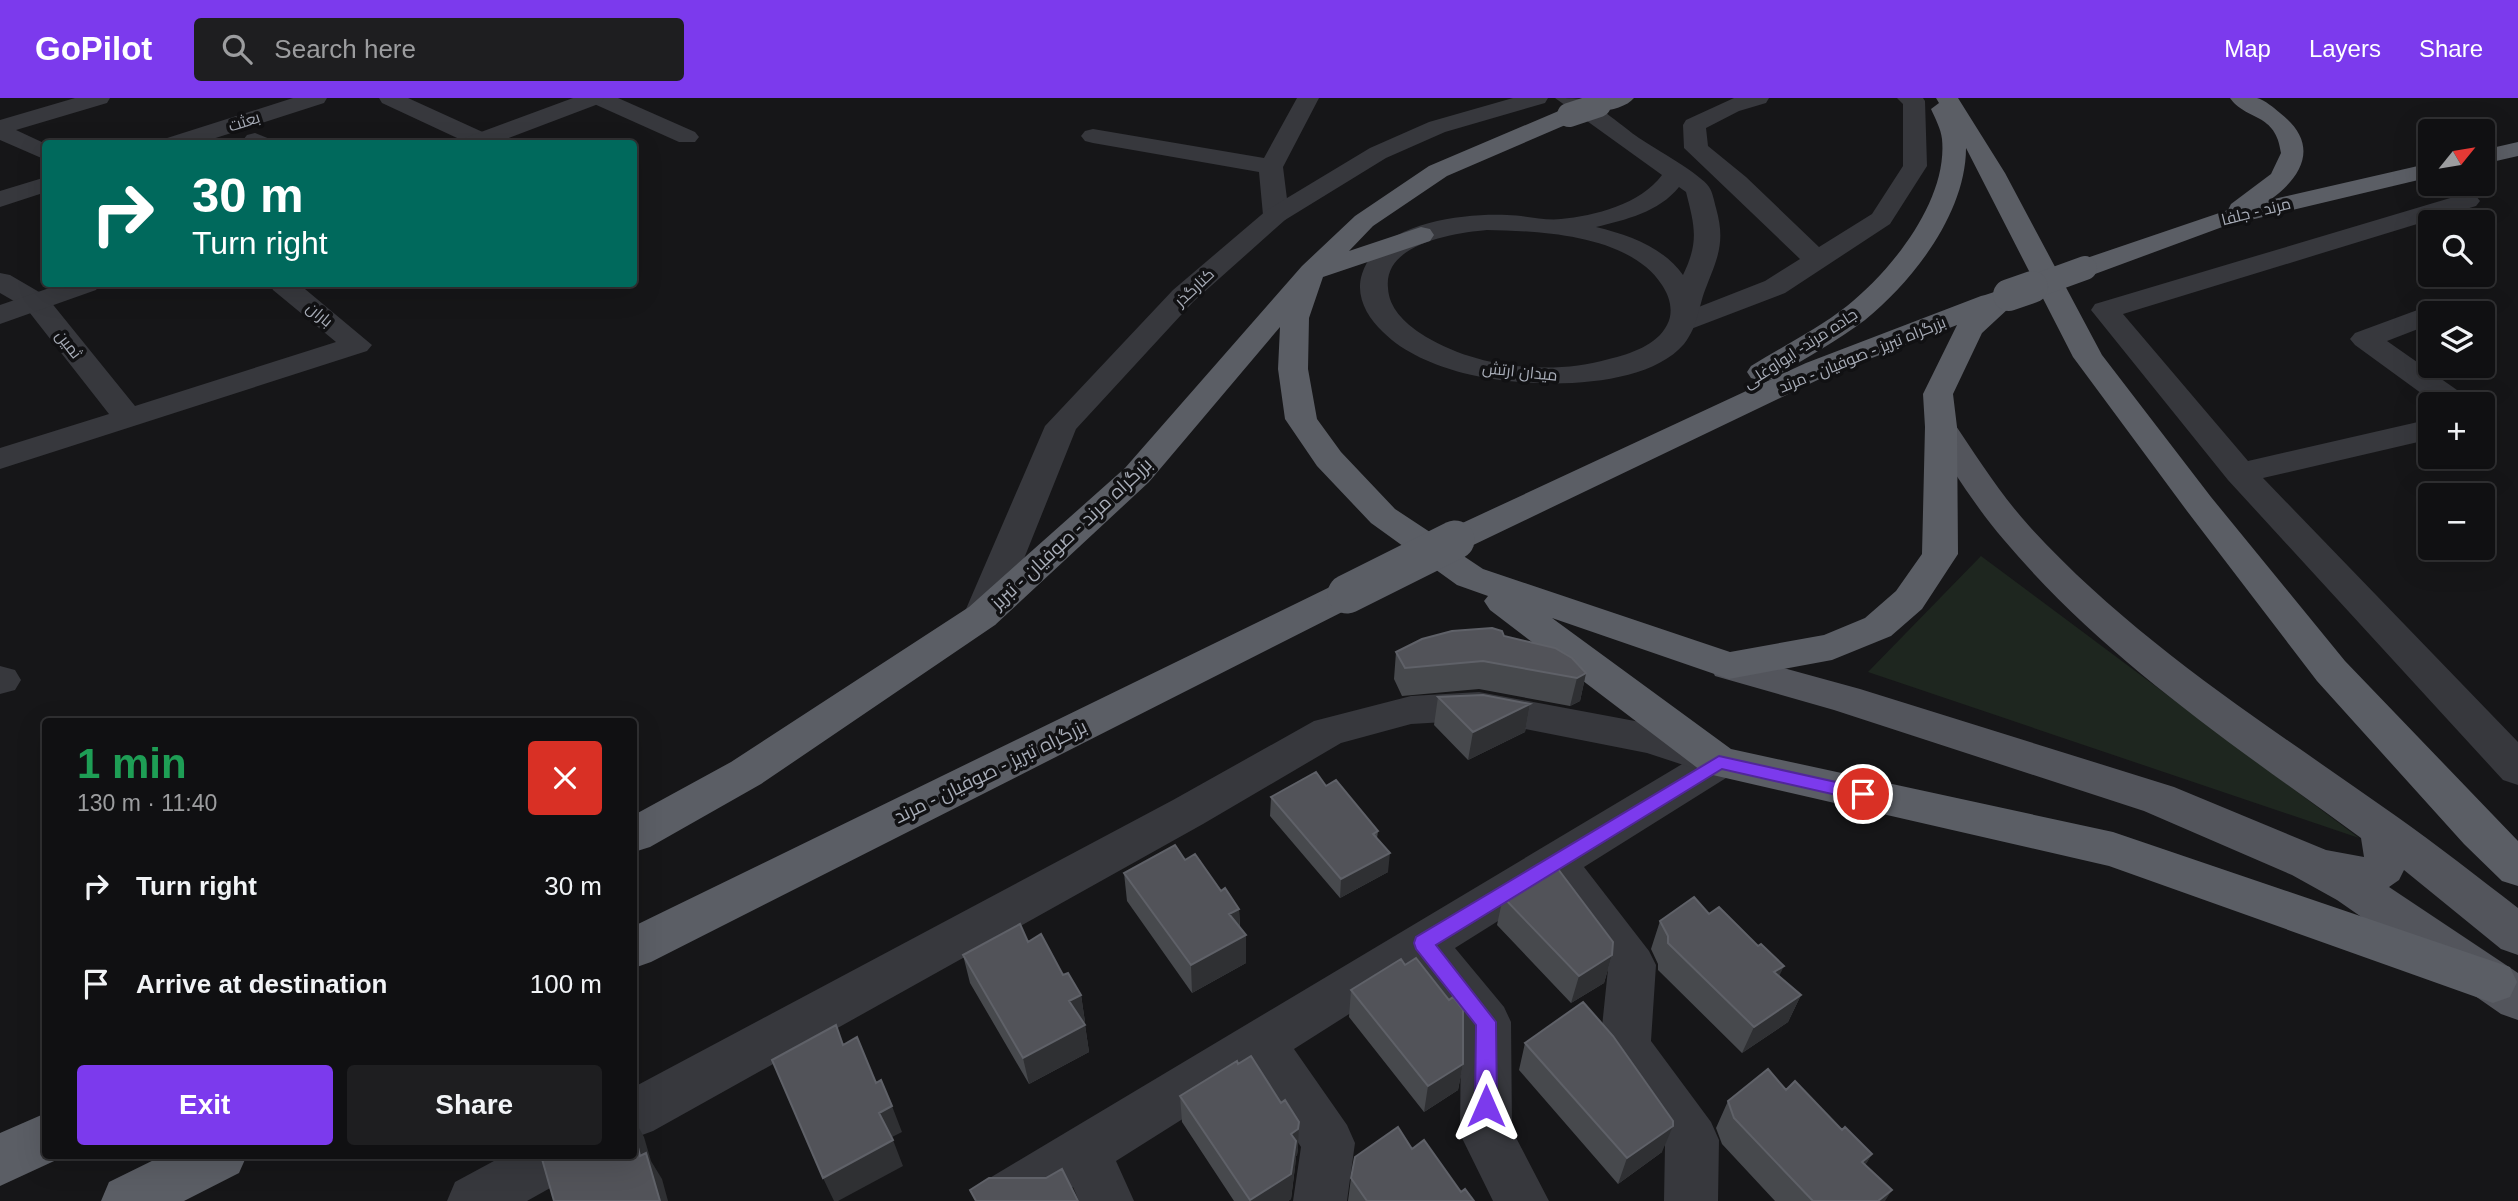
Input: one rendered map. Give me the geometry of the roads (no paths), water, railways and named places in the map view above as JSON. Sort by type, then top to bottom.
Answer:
[{"type":"highway","name":"بزرگراه مرند - صوفیان - تبریز","points":[[637,833],[746,772],[982,616],[1137,475],[1312,272],[1364,222],[1438,171],[1578,106],[1623,98]]},
{"type":"highway","name":"جاده مرند- ایواوغلی","points":[[1564,488],[1711,405],[1858,311],[1902,265],[1934,222],[1950,179],[1954,139],[1937,98]]},
{"type":"highway","points":[[1947,98],[1993,173],[2088,357],[2199,505],[2331,671],[2480,832],[2518,868]]},
{"type":"highway","points":[[2230,217],[2280,179],[2293,160],[2293,142],[2280,123],[2259,106],[2241,98]]},
{"type":"highway","points":[[2496,154],[2518,149]]},
{"type":"highway","name":"مرند - جلفا","points":[[2009,295],[2230,217],[2418,173]]},
{"type":"highway","points":[[1391,202],[1381,255],[1312,272],[1303,289],[1296,318],[1293,369],[1301,419],[1329,460],[1383,516],[1463,559],[1729,666],[1832,647],[1878,626],[1909,600],[1940,554],[1941,427],[1938,394],[1969,329],[2009,295]]},
{"type":"highway","name":"بزرگراه تبریز - صوفیان - مرند","points":[[637,947],[1347,594],[1463,559],[1564,488],[1817,369],[2009,295]]},
{"type":"highway","points":[[1463,559],[1719,762],[2113,849],[2506,991]]},
{"type":"highway","points":[[0,1160],[42,1140]]},
{"type":"highway","points":[[128,1201],[212,1159]]},
{"type":"main road","points":[[1941,427],[1978,483],[2017,534],[2080,600],[2191,692],[2381,828],[2518,935]]},
{"type":"main road","points":[[1729,666],[1846,699],[2159,799],[2308,862],[2353,887],[2506,991]]},
{"type":"main road","points":[[2308,862],[2354,875],[2368,876],[2378,872],[2385,866],[2388,850],[2381,828]]},
{"type":"street","points":[[0,129],[99,98]]},
{"type":"street","name":"بعثت","points":[[185,140],[316,98]]},
{"type":"street","points":[[390,98],[476,140]]},
{"type":"street","points":[[485,140],[593,98]]},
{"type":"street","points":[[600,98],[687,137]]},
{"type":"street","points":[[1276,215],[1271,167],[1308,98]]},
{"type":"street","points":[[1758,98],[1731,106],[1694,125],[1696,148],[1737,182],[1817,260]]},
{"type":"street","points":[[1684,313],[1775,287],[1881,219],[1914,166],[1914,102],[1908,98]]},
{"type":"street","name":"کنارگذر","points":[[982,616],[1061,426],[1183,296],[1276,215],[1378,153],[1437,127],[1510,103]]},
{"type":"street","points":[[1578,106],[1698,189],[1709,230],[1706,255],[1684,313]]},
{"type":"street","points":[[0,129],[42,151]]},
{"type":"street","points":[[1093,136],[1271,167]]},
{"type":"street","points":[[1563,226],[1631,210],[1669,185],[1676,173]]},
{"type":"street","points":[[0,199],[42,185]]},
{"type":"street","points":[[2467,201],[2105,310],[2241,473],[2518,769]]},
{"type":"street","points":[[1381,255],[1421,235],[1452,226],[1488,222],[1563,226],[1610,239],[1658,264],[1676,283],[1684,313]]},
{"type":"street","name":"میدان ارتش","points":[[1381,255],[1371,282],[1373,302],[1387,322],[1410,341],[1432,352],[1483,369],[1528,375],[1560,375],[1612,369],[1646,358],[1670,342],[1684,313]]},
{"type":"street","name":"ثمین","points":[[0,281],[36,302],[129,418]]},
{"type":"street","points":[[0,315],[78,287]]},
{"type":"street","name":"باران","points":[[129,418],[357,345],[287,287]]},
{"type":"street","points":[[2418,320],[2365,340],[2418,377]]},
{"type":"street","points":[[2419,378],[2439,392]]},
{"type":"street","points":[[0,459],[129,418]]},
{"type":"street","points":[[2241,473],[2418,432]]},
{"type":"street","points":[[637,1112],[1188,812],[1328,731],[1410,710],[1479,706],[1651,739],[1719,762]]},
{"type":"street","points":[[1002,1201],[1719,762]]},
{"type":"street","points":[[1555,862],[1632,965],[1625,1046],[1692,1140],[1691,1201]]},
{"type":"street","points":[[1423,943],[1486,1022],[1486,1134],[1522,1201]]},
{"type":"street","points":[[1261,1042],[1328,1143],[1320,1201]]},
{"type":"street","points":[[1084,1151],[1107,1201]]},
{"type":"street","points":[[474,1201],[551,1159]]}]
